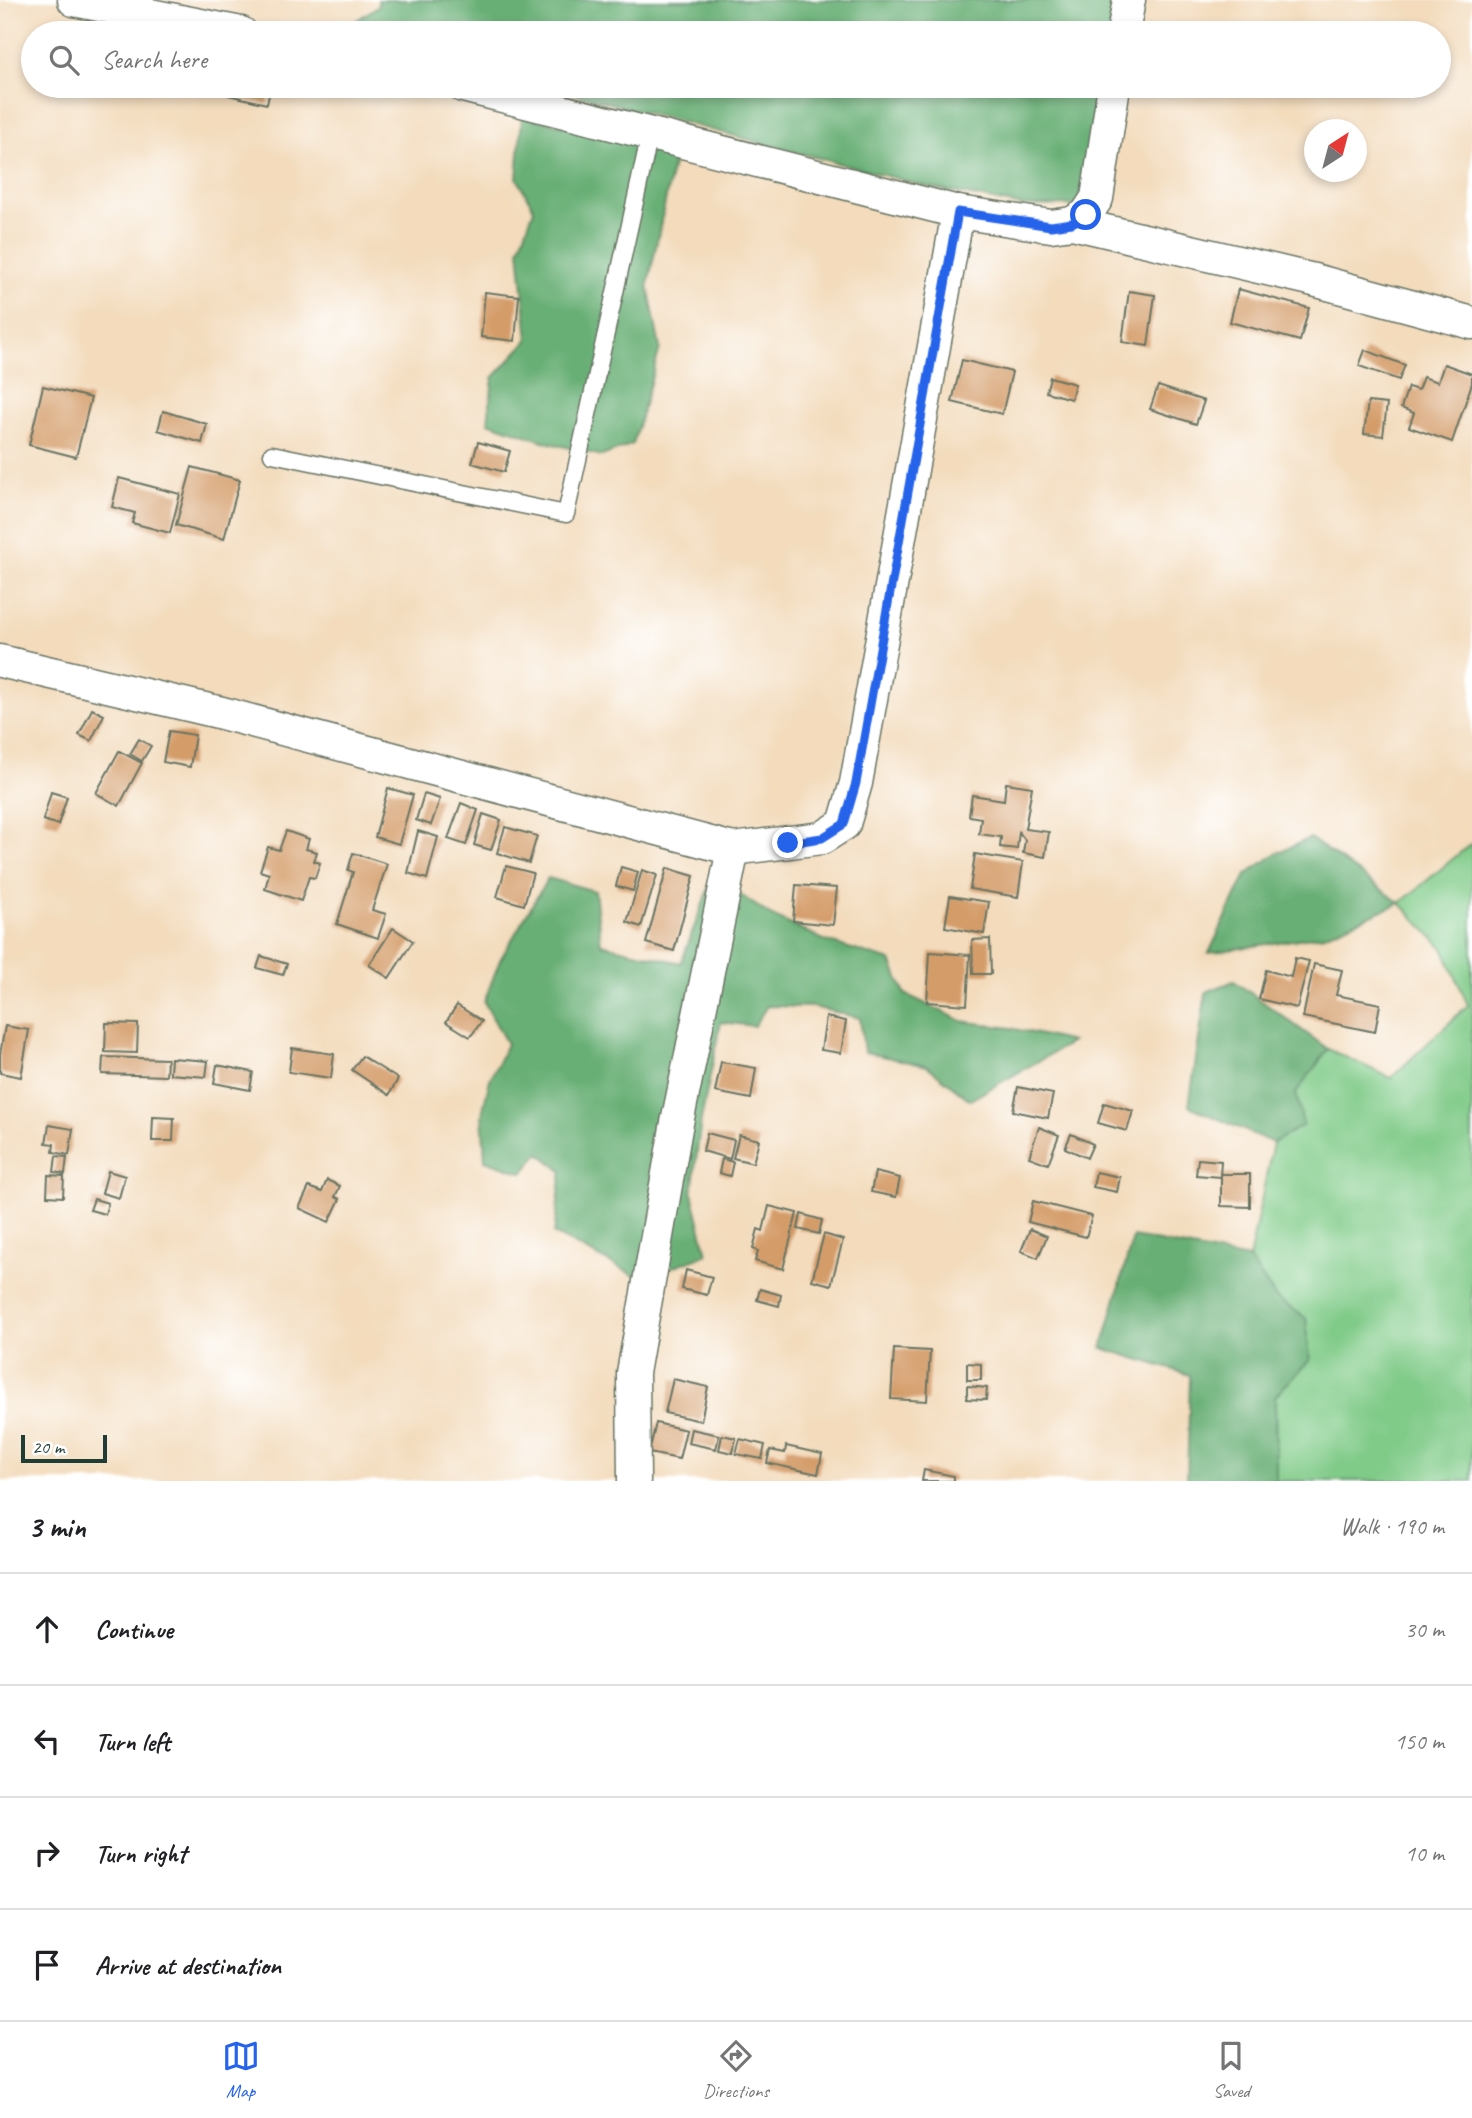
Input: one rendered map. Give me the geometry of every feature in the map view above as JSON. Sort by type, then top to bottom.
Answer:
[{"type":"street","points":[[74,0],[180,21]]},
{"type":"street","points":[[1125,21],[1129,0]]},
{"type":"street","points":[[510,98],[958,212],[1051,226],[1072,223],[1310,279],[1472,323]]},
{"type":"street","points":[[1072,223],[1086,215],[1097,198],[1112,98]]},
{"type":"street","points":[[0,662],[218,712],[733,849],[822,838],[844,824],[856,783],[958,212]]},
{"type":"street","points":[[634,1481],[633,1373],[676,1128],[733,849]]},
{"type":"lane","points":[[272,454],[566,514],[650,134]]},
{"type":"green space","points":[[378,0],[1119,0],[1115,21],[355,21],[378,6]]},
{"type":"green space","points":[[591,98],[1101,98],[1081,205],[1023,206],[936,189]]},
{"type":"green space","points":[[522,116],[632,142],[674,159],[648,285],[660,348],[633,444],[602,456],[546,442],[488,422],[493,378],[528,340],[519,250],[534,209],[517,178]]},
{"type":"green space","points":[[1310,838],[1400,903],[1324,935],[1209,953],[1246,875],[1275,854]]},
{"type":"green space","points":[[1472,843],[1472,1481],[1276,1481],[1275,1396],[1310,1360],[1306,1319],[1276,1298],[1249,1259],[1273,1143],[1303,1125],[1296,1093],[1328,1049],[1391,1078],[1468,1005],[1443,948],[1400,903]]},
{"type":"green space","points":[[713,876],[770,915],[826,941],[891,961],[905,994],[962,1021],[1011,1028],[1072,1042],[970,1100],[927,1066],[864,1052],[860,1018],[813,1007],[767,1006],[754,1026],[721,1022],[701,1120],[692,1193],[707,1254],[641,1279],[554,1234],[562,1171],[539,1153],[523,1173],[485,1160],[482,1114],[490,1079],[507,1044],[484,1002],[500,960],[548,878],[595,891],[601,944],[681,963]]},
{"type":"green space","points":[[1234,981],[1328,1049],[1296,1093],[1303,1125],[1273,1143],[1189,1106],[1206,992]]},
{"type":"green space","points":[[1133,1237],[1249,1259],[1276,1298],[1306,1318],[1310,1360],[1275,1396],[1276,1481],[1187,1481],[1190,1375],[1102,1348]]},
{"type":"building","points":[[241,98],[268,98],[267,104]]},
{"type":"building","points":[[1238,289],[1309,308],[1300,341],[1230,322]]},
{"type":"building","points":[[1129,291],[1155,295],[1148,346],[1122,342]]},
{"type":"building","points":[[485,292],[519,296],[515,341],[481,337]]},
{"type":"building","points":[[1365,350],[1405,365],[1399,380],[1359,366]]},
{"type":"building","points":[[962,360],[1012,372],[1002,414],[952,402]]},
{"type":"building","points":[[1444,364],[1472,374],[1472,383],[1452,442],[1409,427],[1414,413],[1401,408],[1408,387],[1418,390],[1423,377],[1438,382]]},
{"type":"building","points":[[1050,377],[1075,384],[1071,399],[1046,392]]},
{"type":"building","points":[[43,386],[91,398],[76,457],[29,445]]},
{"type":"building","points":[[1158,386],[1204,401],[1196,424],[1150,409]]},
{"type":"building","points":[[1368,402],[1387,404],[1383,436],[1364,434]]},
{"type":"building","points":[[163,411],[207,424],[202,443],[158,430]]},
{"type":"building","points":[[478,442],[510,451],[504,472],[472,463]]},
{"type":"building","points":[[192,467],[240,480],[224,539],[176,525]]},
{"type":"building","points":[[119,478],[180,494],[170,533],[132,523],[135,513],[112,507]]},
{"type":"building","points":[[92,709],[104,715],[91,741],[79,735]]},
{"type":"building","points":[[169,731],[195,735],[190,767],[163,762]]},
{"type":"building","points":[[139,739],[151,746],[142,761],[130,754]]},
{"type":"building","points":[[119,751],[142,763],[119,806],[96,793]]},
{"type":"building","points":[[1006,783],[1032,787],[1025,829],[1049,832],[1045,857],[1023,853],[1025,840],[1019,832],[1017,849],[1000,847],[1001,837],[979,834],[981,818],[969,816],[972,795],[1004,800]]},
{"type":"building","points":[[388,788],[413,795],[399,844],[375,837]]},
{"type":"building","points":[[51,792],[67,797],[58,825],[43,820]]},
{"type":"building","points":[[424,794],[440,799],[431,825],[416,820]]},
{"type":"building","points":[[461,803],[478,810],[466,845],[448,839]]},
{"type":"building","points":[[483,814],[501,820],[491,850],[474,845]]},
{"type":"building","points":[[505,827],[537,836],[529,863],[497,853]]},
{"type":"building","points":[[286,831],[309,839],[306,849],[317,852],[314,861],[320,863],[315,878],[309,877],[301,901],[265,889],[269,874],[260,871],[268,847],[279,850]]},
{"type":"building","points":[[418,831],[438,837],[427,879],[408,873]]},
{"type":"building","points":[[353,853],[387,864],[372,910],[386,914],[378,938],[337,924],[353,872],[348,870]]},
{"type":"building","points":[[975,854],[1023,862],[1018,897],[970,889]]},
{"type":"building","points":[[506,866],[533,873],[524,905],[497,897]]},
{"type":"building","points":[[621,867],[638,872],[633,891],[616,886]]},
{"type":"building","points":[[667,868],[694,876],[674,951],[646,943]]},
{"type":"building","points":[[642,870],[657,875],[641,927],[627,922]]},
{"type":"building","points":[[796,885],[837,888],[833,925],[793,921]]},
{"type":"building","points":[[950,896],[989,902],[984,934],[945,927]]},
{"type":"building","points":[[393,928],[413,941],[389,978],[369,965]]},
{"type":"building","points":[[990,939],[991,974],[973,974],[972,940]]},
{"type":"building","points":[[930,952],[970,955],[967,1005],[927,1002]]},
{"type":"building","points":[[261,956],[287,964],[283,975],[257,968]]},
{"type":"building","points":[[1295,958],[1309,961],[1297,1008],[1259,999],[1266,970],[1291,977]]},
{"type":"building","points":[[1314,964],[1342,970],[1336,995],[1380,1004],[1375,1032],[1303,1017]]},
{"type":"building","points":[[457,1005],[482,1021],[470,1037],[446,1022]]},
{"type":"building","points":[[826,1017],[846,1021],[841,1053],[821,1050]]},
{"type":"building","points":[[106,1023],[138,1024],[137,1053],[105,1052]]},
{"type":"building","points":[[5,1026],[29,1030],[21,1077],[0,1073]]},
{"type":"building","points":[[292,1048],[334,1054],[331,1078],[289,1072]]},
{"type":"building","points":[[362,1056],[398,1079],[389,1095],[352,1070]]},
{"type":"building","points":[[103,1057],[167,1059],[166,1076],[102,1074]]},
{"type":"building","points":[[171,1058],[208,1061],[206,1077],[170,1074]]},
{"type":"building","points":[[721,1062],[756,1068],[751,1099],[715,1092]]},
{"type":"building","points":[[217,1065],[253,1072],[250,1090],[214,1083]]},
{"type":"building","points":[[1018,1087],[1053,1094],[1048,1118],[1013,1111]]},
{"type":"building","points":[[1104,1103],[1133,1111],[1127,1131],[1098,1123]]},
{"type":"building","points":[[153,1117],[174,1118],[173,1141],[152,1141]]},
{"type":"building","points":[[49,1125],[73,1129],[69,1155],[53,1152],[54,1144],[46,1143]]},
{"type":"building","points":[[1039,1127],[1059,1135],[1048,1164],[1029,1157]]},
{"type":"building","points":[[707,1133],[734,1140],[730,1159],[703,1151]]},
{"type":"building","points":[[1071,1134],[1093,1144],[1087,1158],[1065,1148]]},
{"type":"building","points":[[739,1135],[759,1140],[753,1163],[733,1158]]},
{"type":"building","points":[[56,1156],[67,1157],[65,1174],[54,1172]]},
{"type":"building","points":[[722,1159],[733,1162],[730,1176],[719,1173]]},
{"type":"building","points":[[1198,1159],[1221,1161],[1220,1177],[1196,1175]]},
{"type":"building","points":[[108,1171],[125,1176],[119,1198],[102,1193]]},
{"type":"building","points":[[875,1172],[900,1178],[896,1197],[871,1192]]},
{"type":"building","points":[[1096,1172],[1120,1177],[1117,1192],[1093,1187]]},
{"type":"building","points":[[1221,1174],[1250,1174],[1250,1207],[1221,1206]]},
{"type":"building","points":[[48,1175],[64,1176],[63,1197],[47,1196]]},
{"type":"building","points":[[327,1180],[340,1186],[335,1197],[340,1199],[329,1222],[299,1208],[309,1187],[322,1192]]},
{"type":"building","points":[[94,1199],[108,1203],[105,1214],[90,1210]]},
{"type":"building","points":[[1033,1201],[1092,1216],[1086,1237],[1028,1222]]},
{"type":"building","points":[[769,1206],[797,1213],[783,1269],[755,1261],[758,1251],[753,1249],[758,1229],[763,1231]]},
{"type":"building","points":[[801,1214],[822,1220],[819,1234],[798,1229]]},
{"type":"building","points":[[1030,1229],[1047,1236],[1038,1258],[1021,1251]]},
{"type":"building","points":[[824,1234],[843,1240],[831,1285],[812,1280]]},
{"type":"building","points":[[686,1270],[712,1277],[707,1295],[682,1289]]},
{"type":"building","points":[[760,1289],[781,1295],[779,1306],[757,1300]]},
{"type":"building","points":[[894,1349],[930,1351],[927,1401],[891,1399]]},
{"type":"building","points":[[967,1363],[981,1364],[981,1380],[967,1380]]},
{"type":"building","points":[[673,1379],[708,1387],[701,1421],[665,1413]]},
{"type":"building","points":[[967,1386],[987,1388],[986,1400],[967,1399]]},
{"type":"building","points":[[656,1423],[686,1430],[679,1459],[649,1453]]},
{"type":"building","points":[[691,1429],[719,1435],[716,1449],[688,1443]]},
{"type":"building","points":[[722,1435],[736,1438],[733,1453],[719,1450]]},
{"type":"building","points":[[740,1439],[765,1445],[762,1459],[736,1454]]},
{"type":"building","points":[[786,1446],[822,1454],[818,1474],[767,1463],[770,1450],[785,1453]]},
{"type":"building","points":[[924,1470],[954,1476],[954,1481],[922,1481]]},
{"type":"route","points":[[788,843],[822,838],[844,824],[856,783],[958,212],[1051,226],[1072,223],[1086,215]]}]
